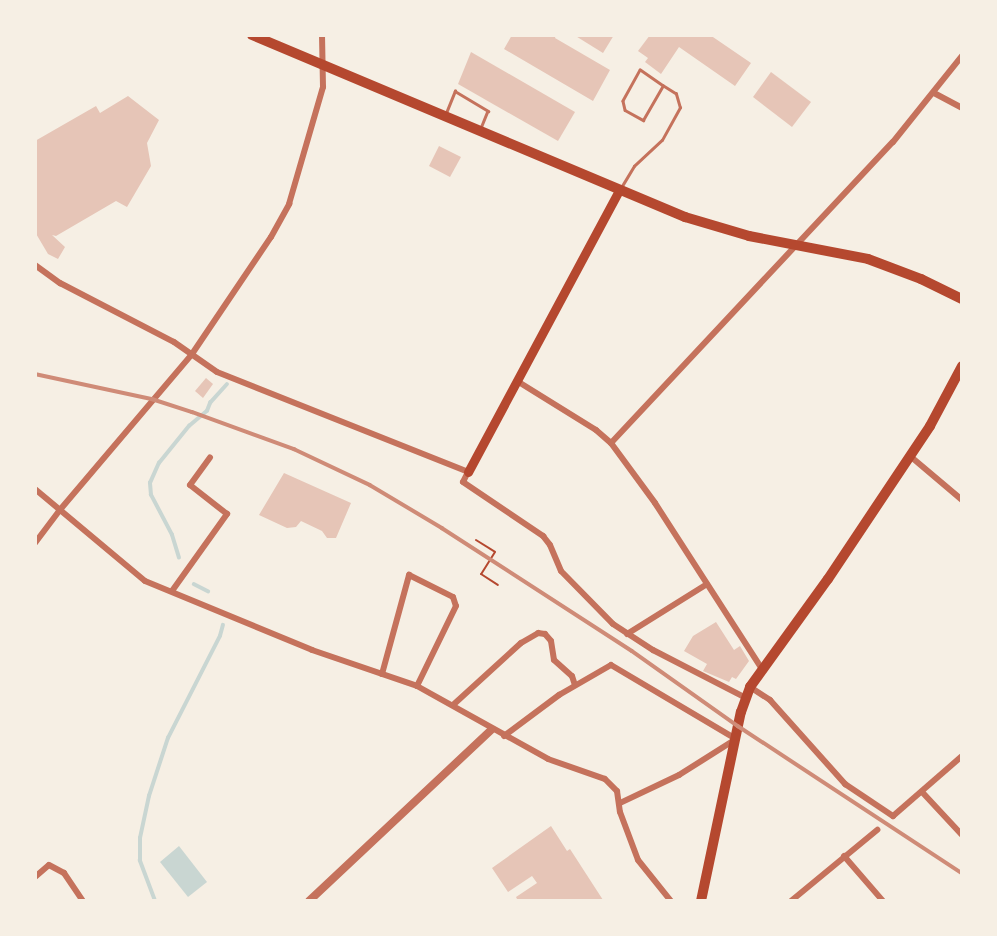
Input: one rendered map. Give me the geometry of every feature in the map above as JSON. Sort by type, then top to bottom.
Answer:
[{"type":"main road","points":[[252,35],[701,223],[884,264],[962,299]]},
{"type":"main road","points":[[468,472],[620,189]]},
{"type":"main road","points":[[701,901],[736,738],[750,687],[828,579],[930,426],[962,366]]},
{"type":"street","points":[[35,543],[192,354],[271,237],[289,204],[323,87],[322,35]]},
{"type":"street","points":[[611,443],[893,142],[962,56]]},
{"type":"street","points":[[934,93],[962,108]]},
{"type":"street","points":[[35,265],[60,283],[192,354],[217,372],[468,472],[463,482],[543,536],[550,545],[561,572],[627,634],[746,698]]},
{"type":"street","points":[[517,381],[596,430],[611,443],[655,503],[762,669]]},
{"type":"street","points":[[910,456],[962,500]]},
{"type":"street","points":[[172,591],[227,514],[190,485],[210,457]]},
{"type":"street","points":[[35,489],[145,581],[312,650],[417,687],[548,759],[605,779],[617,791],[620,812],[638,860],[671,901]]},
{"type":"street","points":[[382,674],[409,575],[453,597],[456,606],[417,687]]},
{"type":"street","points":[[627,634],[707,584]]},
{"type":"street","points":[[453,705],[521,643],[538,633],[545,634],[551,641],[554,660],[572,676],[575,685]]},
{"type":"street","points":[[504,736],[575,685],[615,665],[736,738],[679,775],[620,803]]},
{"type":"street","points":[[750,687],[770,700],[845,784],[892,816],[923,793],[962,757]]},
{"type":"street","points":[[309,901],[491,730]]},
{"type":"street","points":[[923,793],[962,835]]},
{"type":"street","points":[[790,901],[877,830]]},
{"type":"street","points":[[844,856],[883,901]]},
{"type":"street","points":[[35,877],[49,865],[64,873],[83,901]]},
{"type":"lane","points":[[620,189],[634,166],[662,140],[680,108],[676,94],[640,70],[623,101],[625,110],[643,120],[663,86]]},
{"type":"lane","points":[[445,116],[455,91],[488,111],[480,130]]},
{"type":"path","points":[[477,540],[495,552],[481,574],[498,585]]},
{"type":"shaded area","points":[[179,846],[207,882],[188,897],[160,862]]},
{"type":"building","points":[[512,35],[556,35],[555,38],[610,70],[593,101],[504,49]]},
{"type":"building","points":[[574,35],[614,35],[603,53]]},
{"type":"building","points":[[650,35],[710,35],[751,63],[735,86],[679,47],[661,74],[645,62],[648,58],[638,51]]},
{"type":"building","points":[[471,52],[575,112],[558,141],[458,84]]},
{"type":"building","points":[[771,72],[811,102],[792,127],[753,97]]},
{"type":"building","points":[[128,96],[159,120],[147,143],[151,166],[127,207],[116,201],[56,236],[52,235],[65,247],[58,259],[48,254],[35,232],[35,141],[96,106],[100,113]]},
{"type":"building","points":[[439,146],[461,157],[450,177],[429,166]]},
{"type":"building","points":[[206,378],[213,384],[203,398],[195,391]]},
{"type":"building","points":[[284,473],[351,503],[336,538],[327,538],[322,531],[301,521],[296,527],[287,528],[259,515]]},
{"type":"building","points":[[716,622],[734,650],[740,646],[749,661],[736,679],[732,677],[729,682],[703,671],[707,664],[684,651],[693,636]]},
{"type":"building","points":[[551,826],[567,851],[570,849],[603,900],[518,901],[516,897],[537,883],[532,876],[508,892],[492,868]]},
{"type":"waterway","points":[[179,558],[172,535],[151,495],[150,483],[159,463],[189,426],[207,411],[210,403],[227,384]]},
{"type":"waterway","points":[[194,584],[208,591]]},
{"type":"waterway","points":[[155,901],[140,861],[140,838],[149,796],[168,738],[220,636],[223,625]]},
{"type":"railway","points":[[35,374],[152,399],[192,412],[294,449],[370,485],[442,528],[632,651],[738,726],[962,873]]}]
